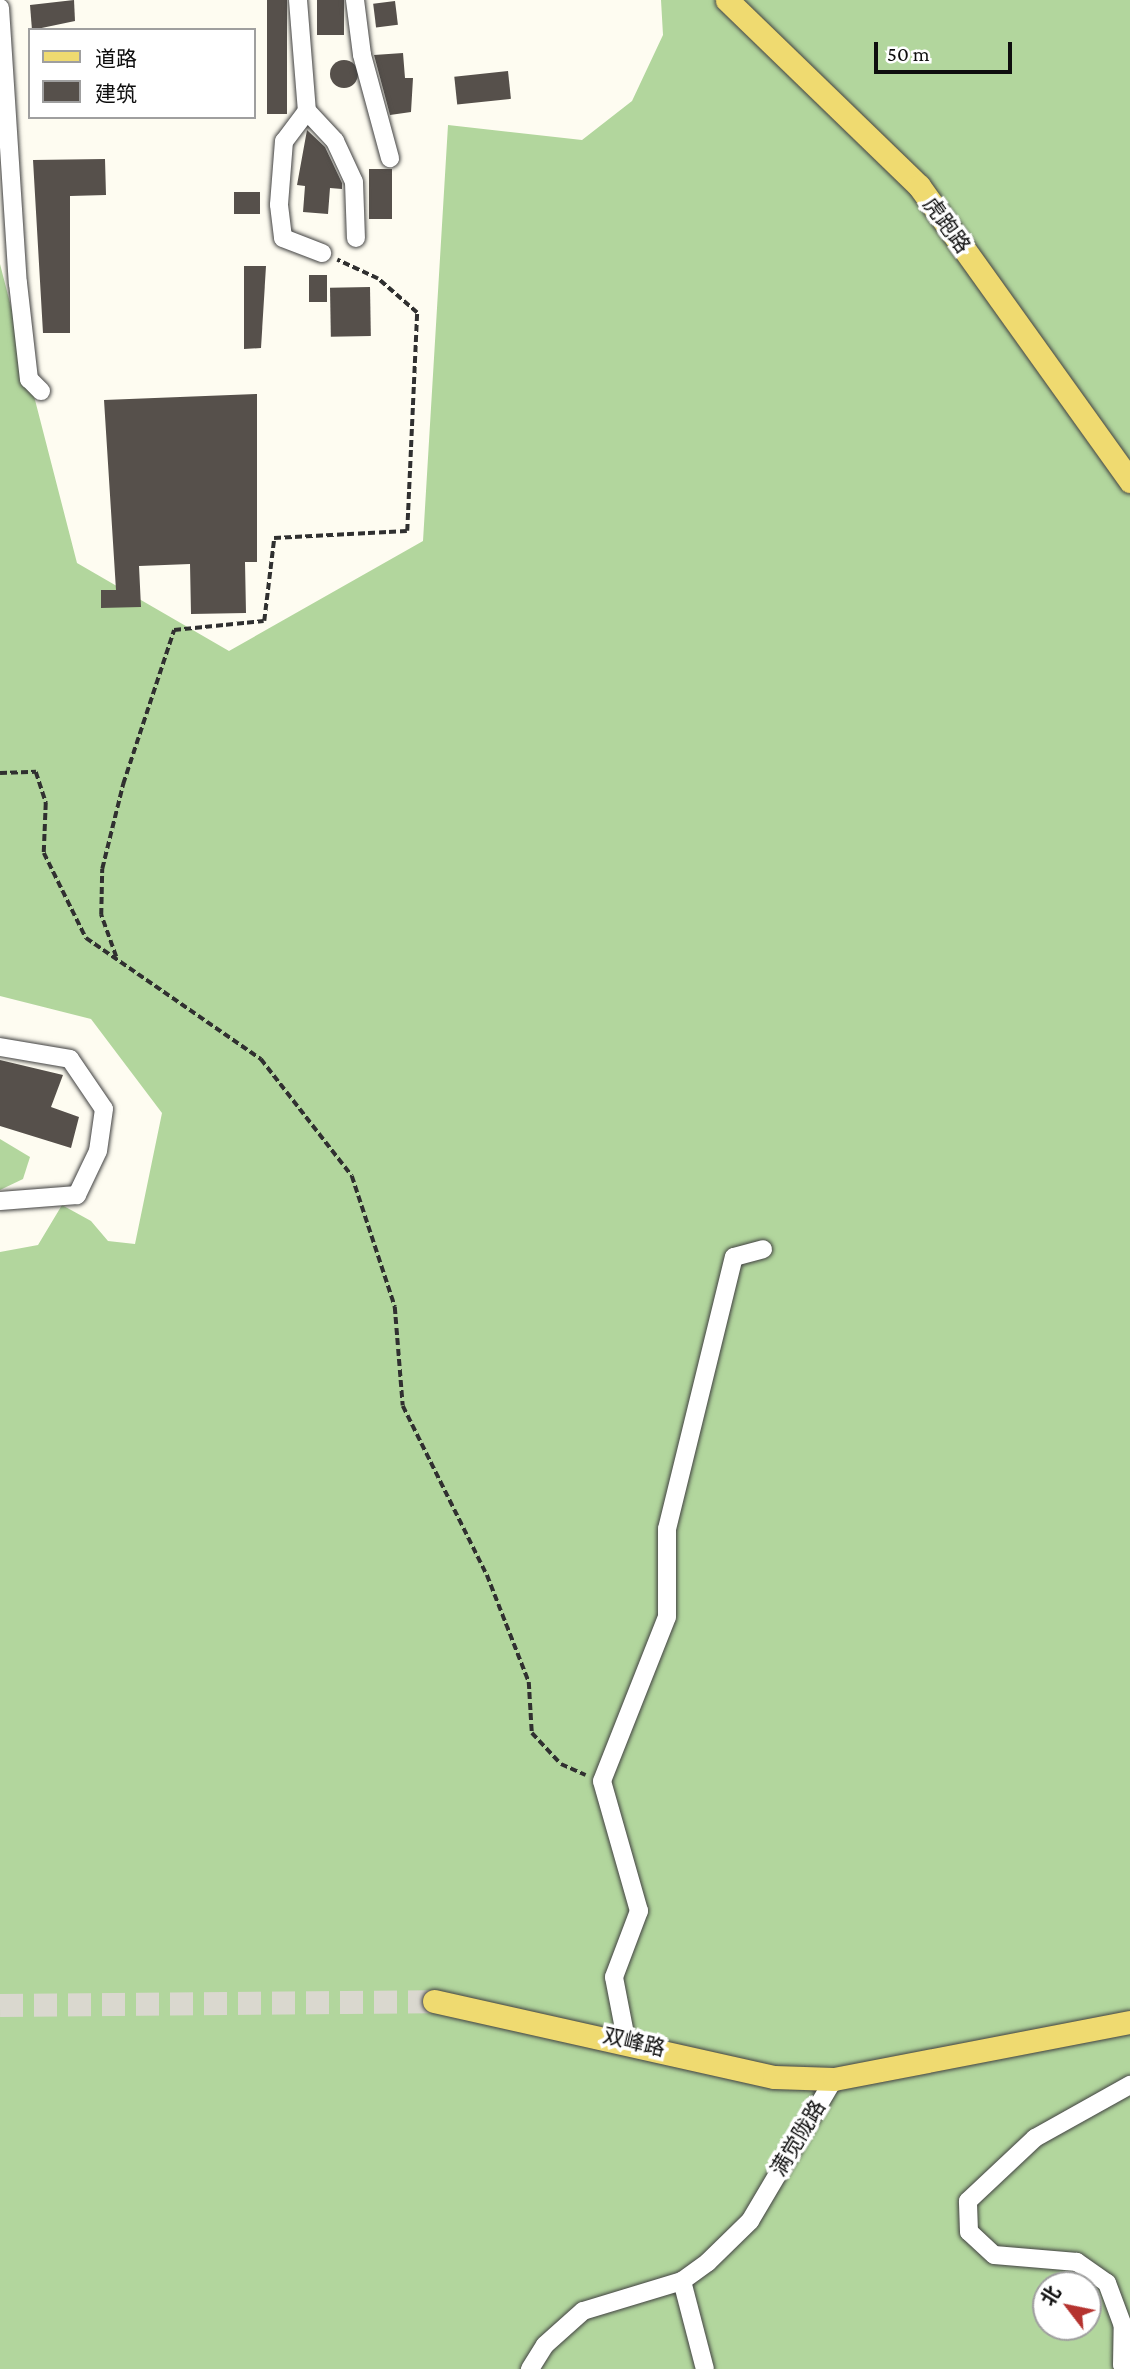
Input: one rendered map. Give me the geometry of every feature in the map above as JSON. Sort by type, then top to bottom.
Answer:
[{"type":"main road","name":"虎跑路","points":[[727,0],[919,186],[1130,481]]},
{"type":"main road","name":"双峰路","points":[[434,2001],[626,2039],[774,2077],[834,2079]]},
{"type":"main road","name":"满觉陇路","points":[[834,2079],[1130,2022]]},
{"type":"street","points":[[298,0],[307,111],[335,141],[354,182],[356,238]]},
{"type":"street","points":[[355,0],[362,55],[390,158]]},
{"type":"street","points":[[0,8],[18,283],[29,379],[41,391]]},
{"type":"street","points":[[307,111],[284,141],[279,205],[282,238],[321,253]]},
{"type":"street","points":[[0,1046],[70,1059],[104,1109],[98,1152],[77,1195],[0,1201]]},
{"type":"street","points":[[626,2039],[614,1977],[639,1912],[602,1781],[667,1617],[667,1529],[734,1257],[763,1249]]},
{"type":"street","name":"满觉陇路","points":[[530,2369],[545,2345],[583,2311],[682,2281],[750,2221],[834,2079]]},
{"type":"street","points":[[1128,2369],[1122,2365],[1124,2326],[1107,2283],[1077,2262],[994,2255],[969,2231],[968,2201],[1035,2138],[1130,2085]]},
{"type":"street","points":[[682,2281],[705,2369]]},
{"type":"path","points":[[117,959],[101,915],[102,869],[123,784],[174,630],[264,621],[274,538],[407,531],[417,313],[379,279],[321,253]]},
{"type":"path","points":[[0,774],[36,772],[46,803],[44,853],[86,938],[261,1059],[352,1176],[395,1307],[403,1406],[492,1587],[528,1682],[532,1733],[561,1764],[602,1781]]},
{"type":"green space","points":[[661,0],[1130,0],[1130,2369],[0,2369],[0,1252],[38,1245],[62,1205],[91,1221],[108,1241],[135,1244],[162,1113],[91,1019],[0,996],[0,264],[77,563],[229,651],[423,541],[448,125],[582,140],[632,101],[663,35]]},
{"type":"green space","points":[[0,1139],[30,1157],[23,1179],[0,1190]]},
{"type":"building","points":[[74,0],[75,21],[32,28],[30,5]]},
{"type":"building","points":[[267,0],[287,0],[287,114],[267,114]]},
{"type":"building","points":[[317,0],[344,0],[344,35],[317,35]]},
{"type":"building","points":[[395,1],[398,25],[376,28],[373,4]]},
{"type":"building","points":[[403,53],[405,78],[413,78],[411,112],[390,115],[374,55]]},
{"type":"building","points":[[344,60],[354,64],[358,74],[354,84],[344,88],[334,84],[330,74],[334,64]]},
{"type":"building","points":[[508,71],[511,99],[457,104],[454,77]]},
{"type":"building","points":[[307,130],[325,147],[342,183],[342,189],[330,188],[328,214],[303,212],[305,186],[297,185]]},
{"type":"building","points":[[105,159],[106,195],[70,196],[70,333],[43,333],[33,160]]},
{"type":"building","points":[[369,169],[392,169],[392,219],[369,219]]},
{"type":"building","points":[[234,192],[260,192],[260,214],[234,214]]},
{"type":"building","points":[[244,266],[266,266],[261,348],[244,349]]},
{"type":"building","points":[[309,275],[327,275],[327,302],[309,302]]},
{"type":"building","points":[[370,287],[371,336],[331,337],[330,288]]},
{"type":"building","points":[[257,394],[257,562],[245,562],[246,613],[191,614],[190,564],[139,566],[141,607],[101,608],[101,590],[116,590],[104,400]]},
{"type":"building","points":[[0,1060],[63,1075],[51,1107],[79,1117],[71,1148],[0,1126]]},
{"type":"tunnel","points":[[0,2005],[434,2001]]}]
